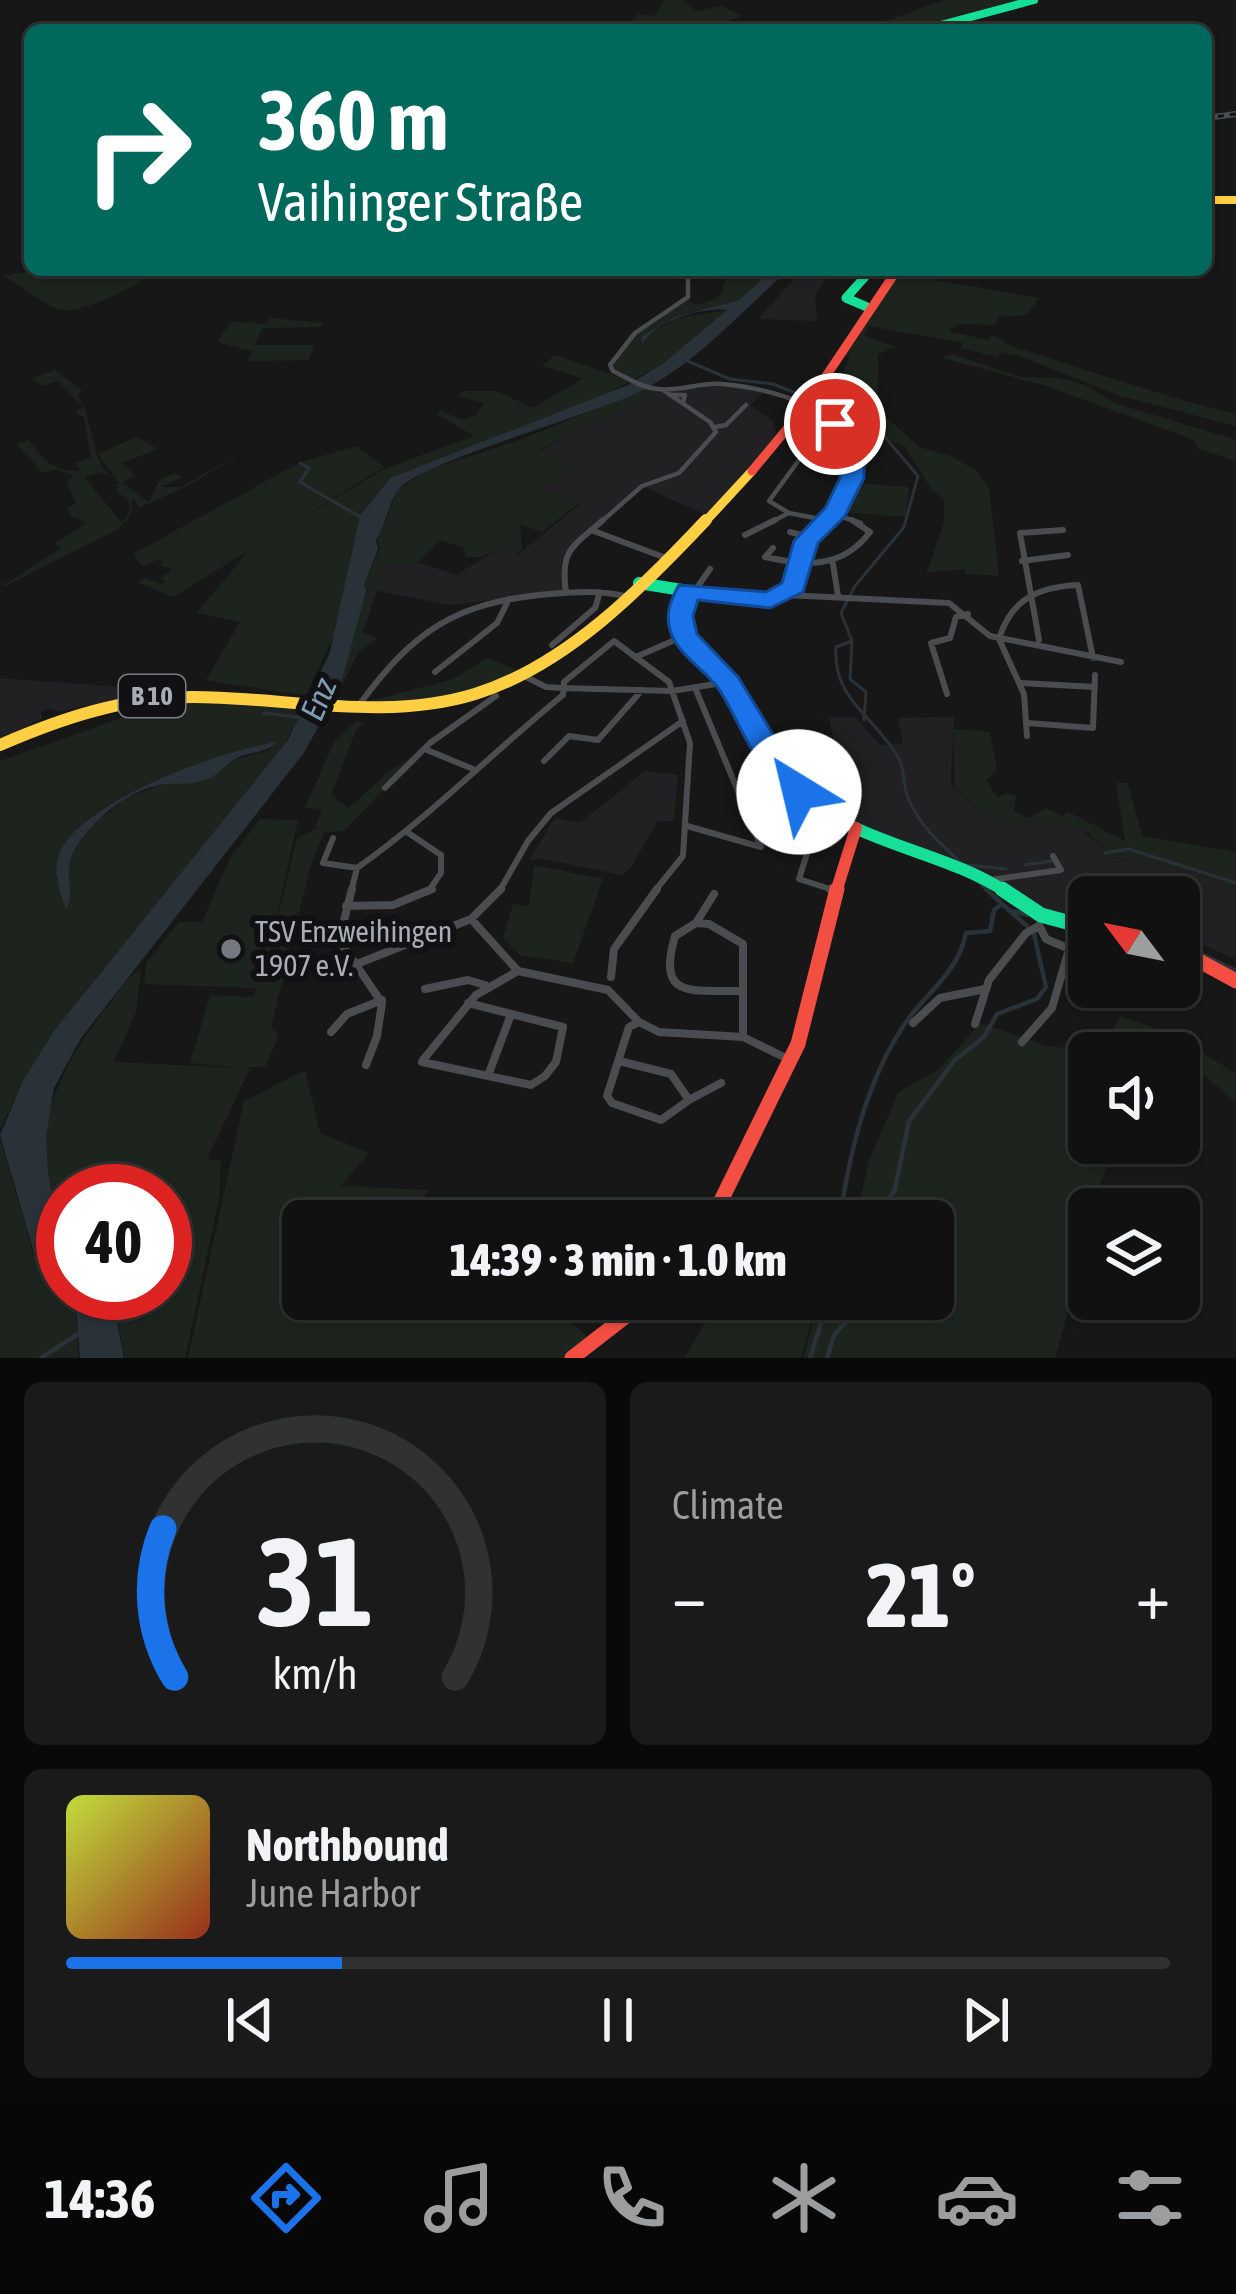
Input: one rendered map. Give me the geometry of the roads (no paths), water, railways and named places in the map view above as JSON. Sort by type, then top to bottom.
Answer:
[{"type":"street","points":[[944,24],[1034,0]]},
{"type":"street","points":[[688,276],[687,298],[638,327],[613,358],[611,370],[663,390],[715,427],[725,425],[746,405]]},
{"type":"street","points":[[866,276],[846,298],[870,307]]},
{"type":"street","name":"B 10","points":[[0,745],[76,712],[141,698],[339,704],[448,700],[522,675],[556,653],[668,558],[809,401],[890,276]]},
{"type":"street","points":[[639,584],[776,600],[796,583],[808,537],[833,514],[854,469],[847,438],[809,401],[742,386],[697,383],[663,390]]},
{"type":"street","points":[[566,593],[563,560],[642,486],[680,473],[713,438],[715,427]]},
{"type":"street","points":[[826,521],[789,513],[769,501],[811,445],[847,438]]},
{"type":"street","points":[[745,535],[789,513]]},
{"type":"street","points":[[765,557],[833,564],[870,532],[864,524],[833,514]]},
{"type":"street","points":[[591,530],[668,558]]},
{"type":"street","points":[[1039,640],[1019,533],[1063,530]]},
{"type":"street","points":[[790,532],[808,537]]},
{"type":"street","points":[[761,567],[773,548]]},
{"type":"street","points":[[1022,561],[1068,555]]},
{"type":"street","points":[[833,564],[845,596]]},
{"type":"street","points":[[710,569],[692,590],[680,616],[684,636],[728,682],[788,781],[817,806],[856,828],[976,873],[1044,938],[1068,949]]},
{"type":"street","points":[[999,639],[1005,618],[1028,593],[1080,586],[1093,658]]},
{"type":"street","points":[[552,645],[596,608],[600,592]]},
{"type":"street","points":[[362,702],[394,656],[427,627],[460,610],[566,593],[624,596]]},
{"type":"street","points":[[784,595],[943,602],[968,614],[999,639],[1020,682],[1027,736]]},
{"type":"street","points":[[435,672],[497,623],[508,599]]},
{"type":"street","points":[[947,694],[932,643],[950,638],[956,617],[968,614]]},
{"type":"street","points":[[638,656],[684,636]]},
{"type":"street","points":[[999,639],[1121,662]]},
{"type":"street","points":[[366,1065],[385,1019],[382,1000],[339,940],[357,868],[407,832],[563,694],[564,682],[614,641],[669,682],[690,737],[687,826],[679,864],[624,930],[614,949],[611,977]]},
{"type":"street","points":[[522,675],[546,687],[562,688],[672,691],[728,682]]},
{"type":"street","points":[[1028,723],[1093,728],[1095,675]]},
{"type":"street","points":[[1020,682],[1095,687]]},
{"type":"street","points":[[591,749],[642,690]]},
{"type":"street","points":[[687,826],[760,847],[695,690]]},
{"type":"street","points":[[385,788],[425,749],[496,696]]},
{"type":"street","points":[[354,965],[471,919],[506,885],[528,841],[551,813],[683,721]]},
{"type":"street","points":[[544,761],[569,736],[598,740]]},
{"type":"street","points":[[425,749],[473,769]]},
{"type":"street","points":[[721,1200],[791,1060],[856,828]]},
{"type":"street","points":[[346,907],[400,906],[424,895],[440,871],[441,855],[407,832]]},
{"type":"street","points":[[333,838],[323,863],[357,868]]},
{"type":"street","points":[[809,847],[799,879],[836,891]]},
{"type":"street","points":[[976,873],[1056,862]]},
{"type":"street","points":[[713,894],[696,923],[677,932],[666,974],[686,990],[740,992]]},
{"type":"street","points":[[468,1003],[563,1028],[553,1068],[537,1084],[422,1062],[468,1003],[499,968],[501,946],[471,919]]},
{"type":"street","points":[[696,923],[721,929],[743,944],[743,1037]]},
{"type":"street","points":[[1036,926],[1068,927]]},
{"type":"street","points":[[975,1024],[983,1010],[985,989],[1036,926]]},
{"type":"street","points":[[1022,1042],[1052,1008],[1068,952]]},
{"type":"street","points":[[1200,961],[1236,981]]},
{"type":"street","points":[[499,968],[608,990],[639,1022],[659,1032],[743,1037],[791,1060]]},
{"type":"street","points":[[425,989],[468,980],[485,985]]},
{"type":"street","points":[[914,1024],[940,998],[985,989]]},
{"type":"street","points":[[331,1032],[347,1014],[382,1000]]},
{"type":"street","points":[[489,1073],[510,1016]]},
{"type":"street","points":[[639,1022],[629,1028],[607,1096],[619,1108],[661,1120],[721,1083]]},
{"type":"street","points":[[619,1061],[663,1068],[688,1091],[689,1100]]},
{"type":"street","points":[[572,1358],[621,1320]]},
{"type":"water","name":"Enz","points":[[766,276],[781,276],[698,352],[637,393],[438,466],[399,489],[376,540],[378,549],[364,585],[339,691],[303,754],[81,1038],[54,1088],[46,1135],[47,1164],[36,1164],[36,1257],[0,1135],[23,1081],[54,1031],[288,740],[330,652],[360,516],[390,478],[628,385],[664,363],[727,310],[679,317],[657,329],[642,345],[642,336],[675,317],[739,300]]},
{"type":"water","points":[[277,742],[235,759],[206,780],[139,791],[115,806],[93,825],[71,856],[66,909],[57,876],[59,855],[94,815],[123,797],[190,767]]},
{"type":"water","points":[[77,1320],[116,1320],[124,1358],[80,1358]]},
{"type":"waterway","points":[[685,360],[730,379],[773,384],[806,397]]},
{"type":"waterway","points":[[815,400],[849,425],[884,436],[918,476],[904,527],[855,586],[841,613],[852,641],[850,679],[866,692],[864,715]]},
{"type":"waterway","points":[[300,463],[309,468],[300,482],[327,498]]},
{"type":"waterway","points":[[329,499],[359,516]]},
{"type":"waterway","points":[[850,642],[836,647],[837,665],[848,695],[864,715]]},
{"type":"waterway","name":"Enz","points":[[264,713],[298,717]]},
{"type":"waterway","points":[[864,715],[864,720]]},
{"type":"waterway","points":[[864,715],[899,759],[907,795],[918,817],[967,868]]},
{"type":"waterway","points":[[1105,853],[1129,849],[1236,883]]},
{"type":"waterway","points":[[1025,865],[1052,861]]},
{"type":"waterway","points":[[967,865],[1006,869]]},
{"type":"waterway","points":[[976,880],[989,892]]},
{"type":"waterway","points":[[986,889],[1000,902]]},
{"type":"waterway","points":[[843,1200],[861,1120],[879,1071],[904,1025],[948,972],[966,933],[990,931],[994,910],[1002,904],[1027,926]]},
{"type":"waterway","points":[[1013,911],[1028,915]]},
{"type":"waterway","points":[[888,1200],[909,1121],[955,1060],[984,1037],[997,1014],[1037,999],[1046,987],[1034,934]]},
{"type":"waterway","points":[[1200,953],[1236,971]]},
{"type":"waterway","points":[[810,1358],[822,1320]]},
{"type":"waterway","points":[[827,1358],[834,1335],[848,1320]]},
{"type":"waterway","points":[[41,1358],[78,1334]]},
{"type":"railway","points":[[1212,117],[1236,114]]},
{"type":"place","name":"TSV Enzweihingen 1907 e.V.","points":[[231,949]]}]
